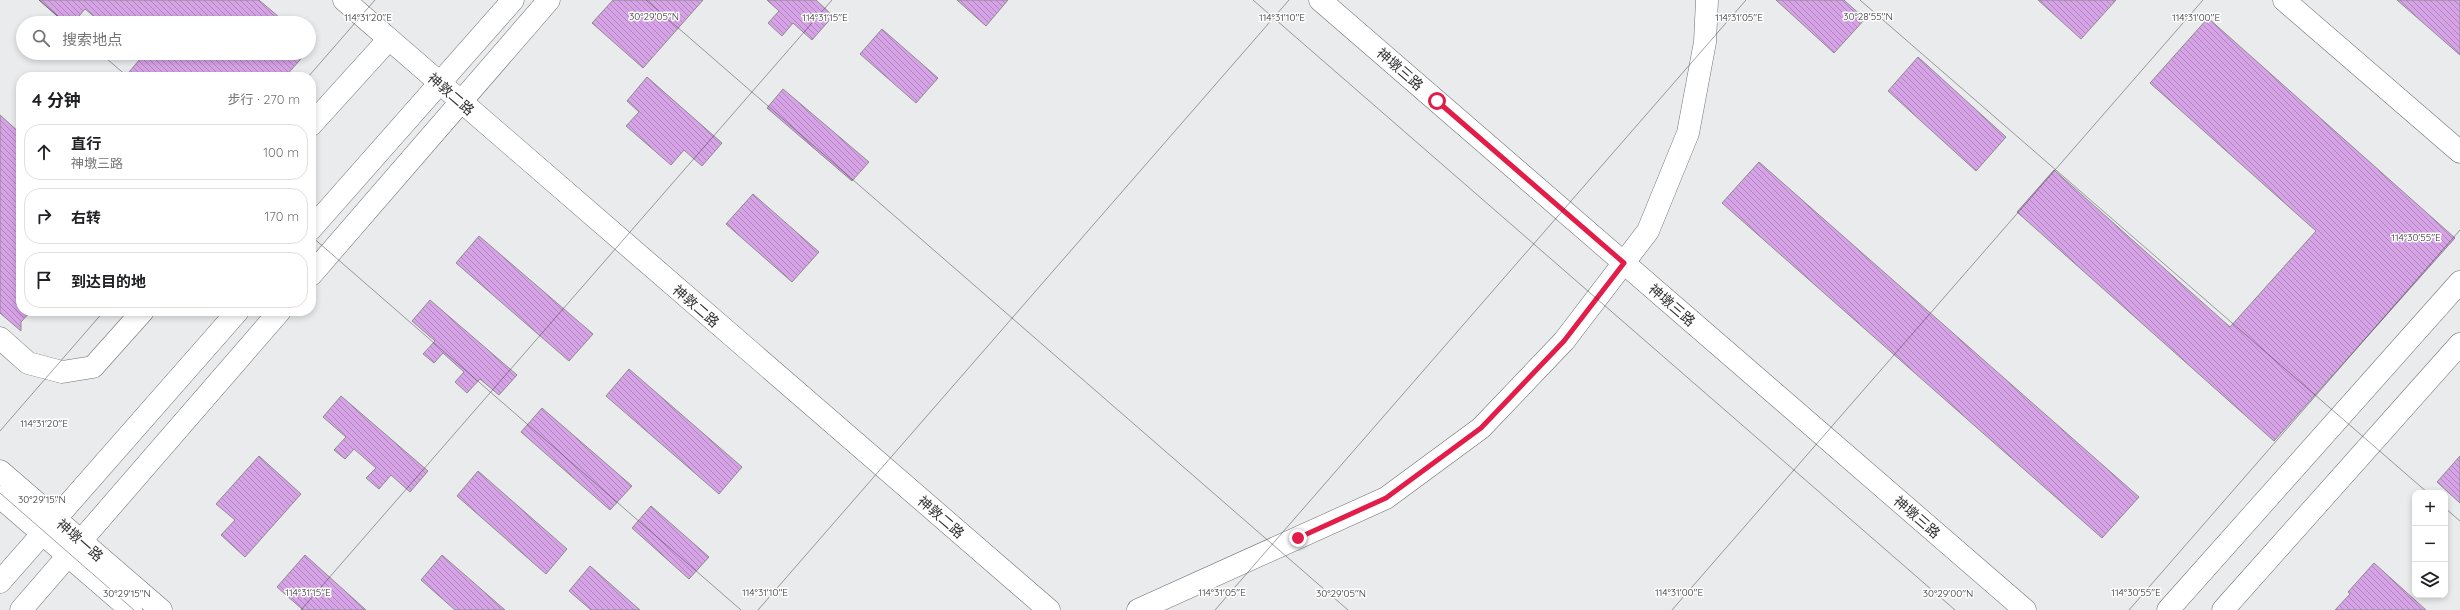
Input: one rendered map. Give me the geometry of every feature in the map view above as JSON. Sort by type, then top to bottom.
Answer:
[{"type":"street","name":"神敦二路","points":[[344,0],[439,84],[1049,610]]},
{"type":"street","points":[[316,223],[513,0]]},
{"type":"street","points":[[316,268],[549,0]]},
{"type":"street","name":"神墩三路","points":[[1320,0],[2025,610]]},
{"type":"street","points":[[1138,610],[1386,498],[1481,428],[1564,341],[1648,231],[1688,133],[1705,42],[1707,0]]},
{"type":"street","points":[[2284,0],[2460,152]]},
{"type":"street","points":[[316,119],[389,39]]},
{"type":"street","points":[[2168,610],[2460,282]]},
{"type":"street","points":[[0,338],[28,363],[62,372],[93,367],[139,316]]},
{"type":"street","points":[[0,582],[234,316]]},
{"type":"street","points":[[21,610],[276,316]]},
{"type":"street","points":[[2223,610],[2460,344]]},
{"type":"street","name":"神墩一路","points":[[0,471],[49,526],[75,549],[160,610]]},
{"type":"street","name":"神墩一路","points":[[0,497],[49,526]]},
{"type":"street","name":"神墩一路","points":[[75,549],[131,610]]},
{"type":"building","points":[[39,0],[259,0],[278,16],[94,16],[85,9],[79,16],[57,16]]},
{"type":"building","points":[[613,0],[703,0],[643,68],[592,23]]},
{"type":"building","points":[[767,0],[816,0],[833,16],[812,40],[793,23],[782,36],[768,23],[779,11]]},
{"type":"building","points":[[957,0],[1008,0],[986,26]]},
{"type":"building","points":[[1776,0],[1844,0],[1865,19],[1834,53]]},
{"type":"building","points":[[2038,0],[2116,0],[2081,39]]},
{"type":"building","points":[[2397,0],[2460,0],[2460,55]]},
{"type":"building","points":[[2208,18],[2455,238],[2274,441],[2017,212],[2054,170],[2230,327],[2316,231],[2150,83]]},
{"type":"building","points":[[882,29],[938,78],[916,103],[860,54]]},
{"type":"building","points":[[1918,57],[2006,137],[1976,171],[1888,91]]},
{"type":"building","points":[[139,60],[300,60],[289,72],[129,72]]},
{"type":"building","points":[[647,77],[722,143],[702,166],[684,150],[671,165],[626,126],[639,112],[627,101]]},
{"type":"building","points":[[783,89],[869,162],[852,181],[767,108]]},
{"type":"building","points":[[0,115],[16,129],[16,316],[26,316],[21,322],[21,331],[0,313]]},
{"type":"building","points":[[1759,162],[2139,497],[2102,538],[1722,203]]},
{"type":"building","points":[[753,194],[819,252],[792,282],[726,224]]},
{"type":"building","points":[[479,236],[593,334],[569,361],[456,263]]},
{"type":"building","points":[[430,300],[517,375],[499,395],[480,379],[467,393],[455,382],[464,372],[443,353],[434,363],[423,354],[435,341],[412,321]]},
{"type":"building","points":[[629,369],[742,467],[719,494],[606,396]]},
{"type":"building","points":[[341,396],[428,471],[410,492],[391,475],[379,489],[366,478],[376,468],[354,449],[345,459],[334,450],[346,437],[323,417]]},
{"type":"building","points":[[542,408],[632,486],[610,510],[521,432]]},
{"type":"building","points":[[259,456],[301,494],[245,557],[221,535],[235,520],[216,504]]},
{"type":"building","points":[[2460,456],[2460,503],[2448,492],[2448,490],[2446,490],[2437,482]]},
{"type":"building","points":[[478,471],[567,549],[546,574],[457,496]]},
{"type":"building","points":[[651,506],[709,557],[689,579],[632,528]]},
{"type":"building","points":[[305,555],[366,610],[303,610],[277,587]]},
{"type":"building","points":[[442,555],[505,610],[455,610],[421,580]]},
{"type":"building","points":[[2374,563],[2426,610],[2335,610],[2350,594],[2348,592]]},
{"type":"building","points":[[590,566],[640,610],[591,610],[569,591]]},
{"type":"route","points":[[1298,538],[1386,498],[1481,428],[1564,341],[1624,263],[1437,101]]}]
